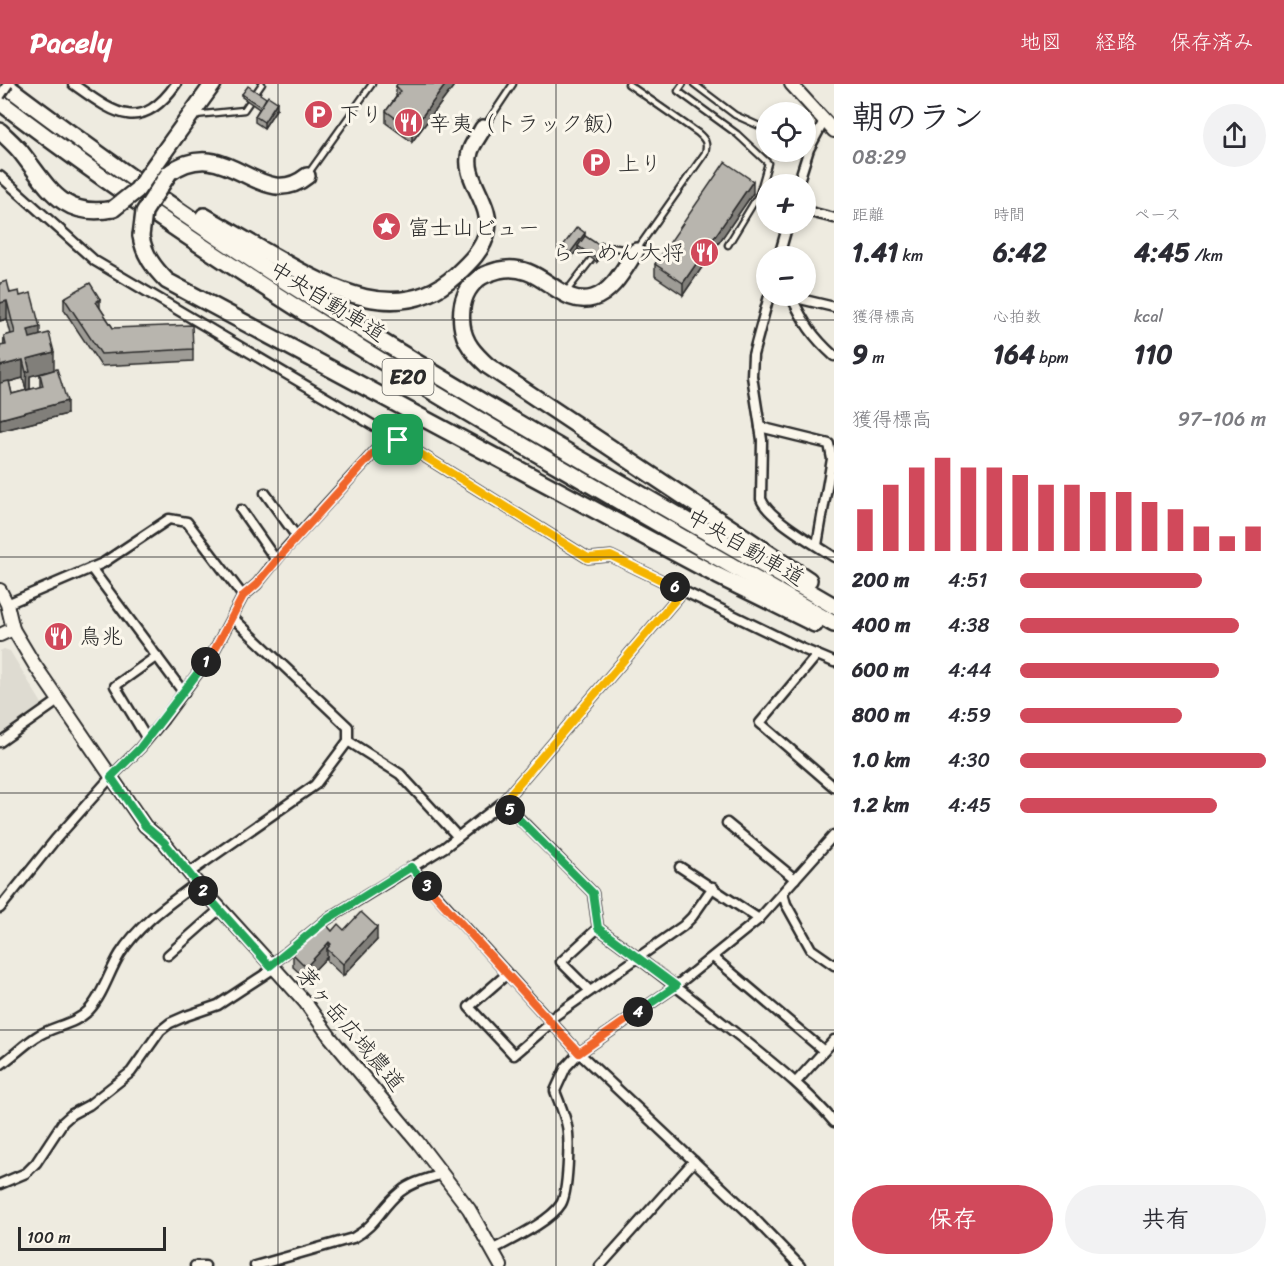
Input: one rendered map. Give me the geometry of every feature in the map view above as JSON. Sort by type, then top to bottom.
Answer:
[{"type":"highway","name":"中央自動車道","points":[[6,84],[83,143],[300,291],[449,381],[834,606]]},
{"type":"highway","points":[[0,131],[62,203],[78,210],[97,212],[113,209],[137,190],[213,84]]},
{"type":"highway","name":"中央自動車道","points":[[0,102],[73,158],[172,228],[281,299],[442,397],[834,624]]},
{"type":"highway","points":[[83,143],[297,270],[354,296],[389,301],[407,300],[440,287],[464,267],[485,239],[488,219],[469,168],[470,149],[483,128]]},
{"type":"highway","points":[[307,176],[292,185],[272,187],[230,166],[211,161],[188,162],[169,173],[144,212],[142,246],[155,268],[167,281],[718,576],[834,633]]},
{"type":"highway","points":[[636,251],[618,277],[602,294],[581,300],[565,294],[524,269],[505,269],[483,276],[472,284],[462,305],[462,331],[467,343],[475,355],[488,366],[745,539],[834,596]]},
{"type":"street","points":[[0,96],[6,84]]},
{"type":"street","points":[[73,84],[107,108],[124,114],[138,115],[153,110],[176,84]]},
{"type":"street","points":[[791,84],[834,131]]},
{"type":"street","points":[[816,134],[824,121]]},
{"type":"street","points":[[0,176],[95,261],[398,440],[588,558],[611,556],[834,662]]},
{"type":"street","points":[[816,214],[834,218]]},
{"type":"street","points":[[816,302],[834,307]]},
{"type":"street","points":[[766,306],[753,355],[752,376],[762,440],[760,499],[775,517],[834,557]]},
{"type":"street","points":[[797,306],[814,338],[834,356]]},
{"type":"street","points":[[760,428],[830,444],[832,450],[831,480],[817,545]]},
{"type":"street","points":[[0,908],[55,840],[147,739],[184,693],[214,651],[243,596],[257,584],[377,449],[398,440]]},
{"type":"street","points":[[265,493],[297,537]]},
{"type":"street","points":[[241,510],[276,560]]},
{"type":"street","points":[[7,604],[103,563],[169,519],[187,522],[243,596]]},
{"type":"street","points":[[91,568],[184,693]]},
{"type":"street","name":"茅ヶ岳広域農道","points":[[0,590],[7,604],[13,629],[58,701],[145,826],[164,842],[220,909],[305,1002],[330,1037],[417,1140],[469,1209],[501,1266]]},
{"type":"street","points":[[0,1184],[26,1173],[36,1163],[63,1122],[89,1105],[130,1072],[160,1031],[170,1023],[218,1005],[272,967],[326,920],[458,837],[503,802],[683,591]]},
{"type":"street","points":[[0,1065],[38,1036],[76,1020],[88,1011],[98,998],[121,954],[156,914],[193,878],[315,785],[348,741],[348,726],[231,617]]},
{"type":"street","points":[[0,635],[13,629]]},
{"type":"street","points":[[817,655],[760,723],[834,787]]},
{"type":"street","points":[[147,739],[115,686],[157,656]]},
{"type":"street","points":[[0,742],[58,701]]},
{"type":"street","points":[[348,741],[400,774],[458,837]]},
{"type":"street","points":[[503,802],[593,893],[598,928],[676,986],[796,1082],[834,1122]]},
{"type":"street","points":[[727,823],[795,879]]},
{"type":"street","points":[[492,1250],[531,1228],[562,1204],[568,1176],[567,1126],[555,1091],[567,1067],[579,1053],[676,986],[759,918],[834,835]]},
{"type":"street","points":[[411,867],[579,1053],[751,1215],[800,1266]]},
{"type":"street","points":[[680,867],[713,886],[759,918]]},
{"type":"street","points":[[507,974],[469,1007],[514,1055],[550,1021],[589,990],[639,958],[692,917],[713,886]]},
{"type":"street","points":[[783,893],[786,904],[811,949],[834,965]]},
{"type":"street","points":[[168,955],[220,909]]},
{"type":"street","points":[[589,990],[561,962],[598,928]]},
{"type":"street","points":[[713,957],[824,1051]]},
{"type":"street","points":[[796,1082],[834,1040]]},
{"type":"street","points":[[600,1266],[694,1161]]},
{"type":"street","points":[[255,1266],[353,1238],[366,1230],[400,1191],[414,1183],[442,1174]]},
{"type":"street","points":[[195,1266],[205,1266]]},
{"type":"lane","points":[[190,116],[244,110],[262,84]]},
{"type":"lane","points":[[307,176],[372,84]]},
{"type":"lane","points":[[483,128],[513,84]]},
{"type":"lane","points":[[565,294],[602,246],[636,251],[707,147],[705,140],[698,133],[628,84]]},
{"type":"lane","points":[[683,84],[678,91],[737,134],[768,163],[759,194],[728,245]]},
{"type":"lane","points":[[694,84],[735,115],[756,124]]},
{"type":"shaded area","points":[[4,649],[10,651],[44,707],[0,737],[0,651]]},
{"type":"building","points":[[397,84],[446,84],[412,130],[386,111],[401,91],[396,86]]},
{"type":"building","points":[[248,86],[266,98],[261,107],[242,94]]},
{"type":"building","points":[[268,96],[277,102],[264,122],[255,116]]},
{"type":"building","points":[[725,162],[753,181],[683,283],[655,264]]},
{"type":"building","points":[[577,227],[585,233],[570,253],[562,247]]},
{"type":"building","points":[[585,236],[605,249],[597,259],[578,246]]},
{"type":"building","points":[[7,281],[10,293],[19,291],[20,296],[31,293],[40,327],[28,330],[30,338],[49,333],[54,352],[27,359],[30,371],[26,372],[23,360],[0,366],[0,346],[6,345],[4,336],[15,333],[7,301],[0,303],[0,283]]},
{"type":"building","points":[[90,283],[100,299],[96,302],[113,328],[192,325],[193,349],[101,354],[64,298]]},
{"type":"building","points":[[57,369],[67,401],[0,419],[0,383],[9,381],[12,394],[43,386],[40,374]]},
{"type":"building","points":[[361,912],[377,927],[343,964],[327,949],[331,944],[329,942],[306,967],[293,954],[324,922],[332,931],[338,924],[344,930]]},
{"type":"place","name":"下り","points":[[318,114]]},
{"type":"place","name":"辛夷（トラック飯）","points":[[408,123]]},
{"type":"place","name":"上り","points":[[597,163]]},
{"type":"place","name":"富士山ビュー","points":[[387,227]]},
{"type":"place","name":"らーめん大将","points":[[705,252]]},
{"type":"place","name":"鳥兆","points":[[58,636]]},
{"type":"route","points":[[398,440],[588,558],[611,556],[683,591],[503,802],[593,893],[598,928],[676,986],[579,1053],[411,867],[326,920],[270,966],[164,842],[145,826],[111,777],[140,748],[164,719],[214,651],[243,596],[257,584],[377,449],[398,440]]}]
